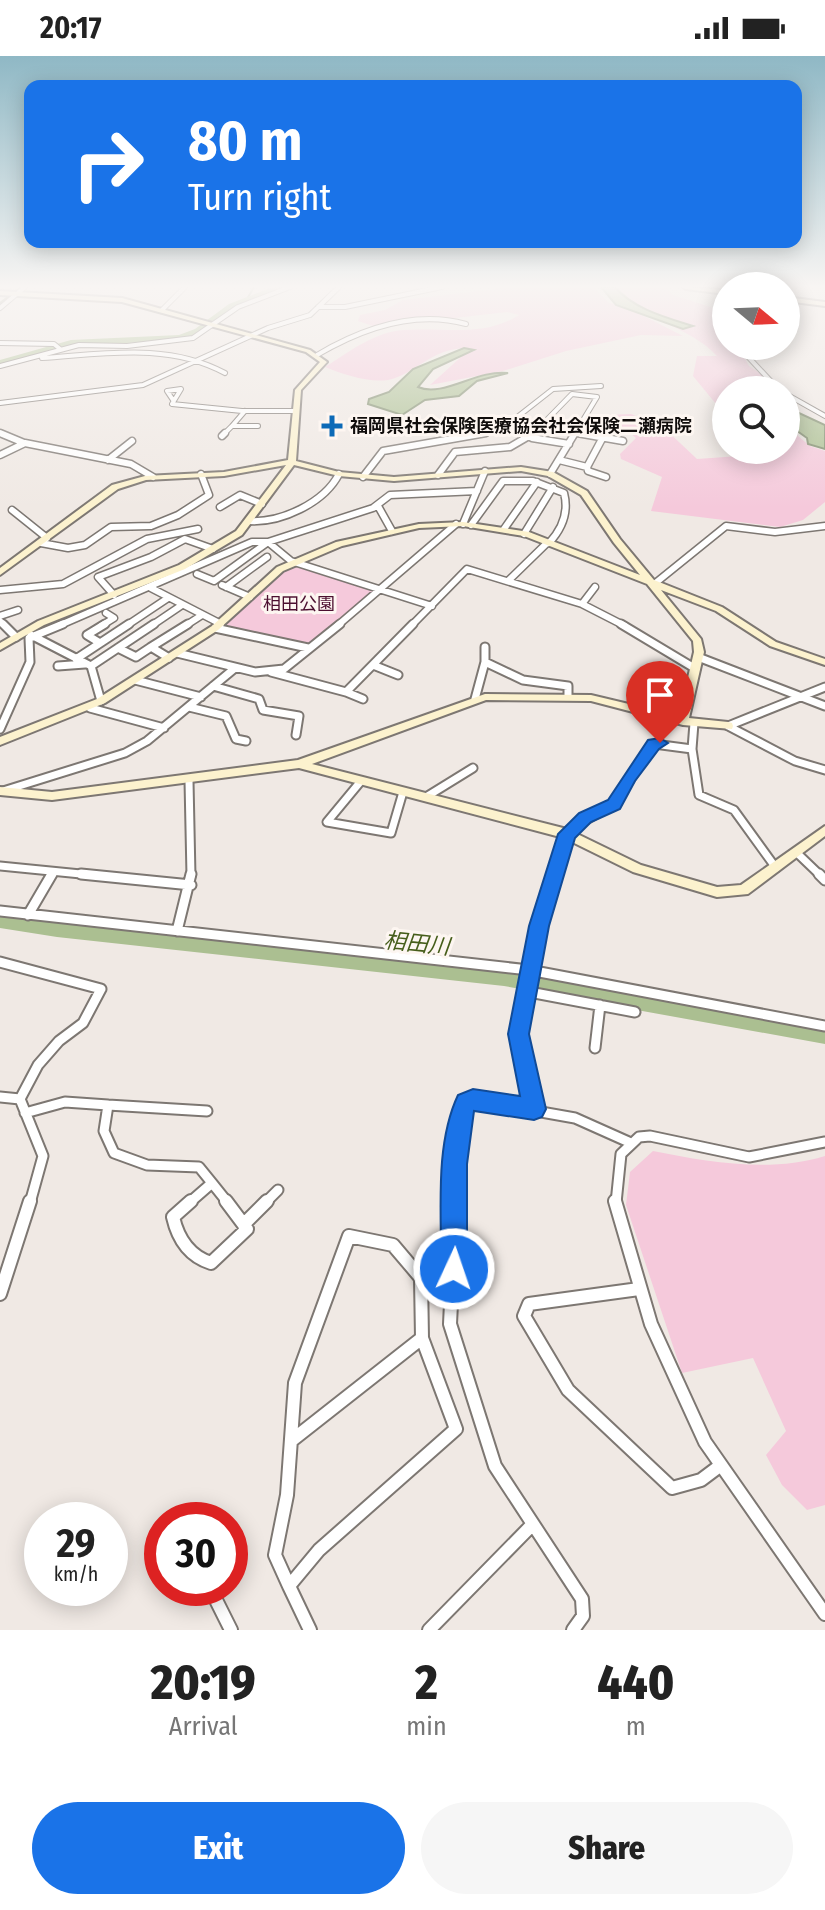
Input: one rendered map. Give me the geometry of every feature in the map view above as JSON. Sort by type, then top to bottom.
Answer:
[{"type":"street","points":[[0,366],[20,360]]},
{"type":"street","points":[[0,403],[131,388],[195,360]]},
{"type":"street","points":[[201,360],[225,373]]},
{"type":"street","points":[[0,647],[182,567],[213,549],[249,521],[292,462],[298,390],[322,360]]},
{"type":"street","points":[[751,360],[766,376]]},
{"type":"street","points":[[363,477],[383,451],[435,444],[502,429],[553,389],[601,386]]},
{"type":"street","points":[[438,475],[455,452],[496,453],[532,438],[572,394],[597,397],[550,474]]},
{"type":"street","points":[[173,400],[172,404],[245,411],[295,411]]},
{"type":"street","points":[[800,402],[825,416]]},
{"type":"street","points":[[222,436],[245,411]]},
{"type":"street","points":[[232,426],[258,426]]},
{"type":"street","points":[[0,433],[25,443],[131,464],[153,477]]},
{"type":"street","points":[[577,433],[623,441]]},
{"type":"street","points":[[587,467],[603,437]]},
{"type":"street","points":[[532,438],[569,444]]},
{"type":"street","points":[[108,460],[132,441]]},
{"type":"street","points":[[0,455],[25,443]]},
{"type":"street","points":[[559,460],[587,467],[588,471],[606,477]]},
{"type":"street","points":[[0,572],[115,487],[153,477],[224,474],[292,462],[339,474],[394,479],[521,469],[550,474],[584,493],[617,541],[698,641],[688,722],[699,795],[734,810],[776,868]]},
{"type":"street","points":[[463,524],[485,471]]},
{"type":"street","points":[[12,510],[44,541],[78,547],[111,527],[151,526],[178,515],[209,495],[210,490],[202,481],[201,474]]},
{"type":"street","points":[[249,521],[270,522],[320,497],[330,491],[339,474]]},
{"type":"street","points":[[271,672],[288,666],[463,524],[503,481],[537,482],[564,493],[567,499],[563,526],[508,581]]},
{"type":"street","points":[[504,529],[537,482]]},
{"type":"street","points":[[524,534],[553,487]]},
{"type":"street","points":[[214,581],[268,542],[378,506],[390,495],[477,491]]},
{"type":"street","points":[[220,507],[240,495],[262,504]]},
{"type":"street","points":[[378,506],[392,531]]},
{"type":"street","points":[[0,741],[90,708],[218,626],[266,580],[295,562],[339,544],[392,531],[463,524],[504,529],[548,543],[719,609],[773,644],[825,662]]},
{"type":"street","points":[[653,585],[675,563],[691,557],[716,540],[726,526],[775,532],[825,526]]},
{"type":"street","points":[[0,590],[63,584],[147,539],[198,529]]},
{"type":"street","points":[[114,595],[98,577],[151,557],[185,539],[213,549]]},
{"type":"street","points":[[24,635],[151,588],[195,570],[232,548],[252,542],[268,542],[295,562],[432,606]]},
{"type":"street","points":[[226,587],[267,557]]},
{"type":"street","points":[[346,692],[467,569],[582,604],[697,663],[825,706]]},
{"type":"street","points":[[197,574],[250,597]]},
{"type":"street","points":[[582,604],[595,587]]},
{"type":"street","points":[[151,588],[218,626],[308,648]]},
{"type":"street","points":[[76,659],[168,598]]},
{"type":"street","points":[[58,666],[88,665],[182,605]]},
{"type":"street","points":[[18,610],[0,619],[24,635],[88,665],[101,701]]},
{"type":"street","points":[[100,643],[87,635],[114,618],[106,613]]},
{"type":"street","points":[[118,648],[136,657],[202,615]]},
{"type":"street","points":[[0,729],[30,662],[24,635]]},
{"type":"street","points":[[151,647],[173,656],[271,672],[363,699]]},
{"type":"street","points":[[475,699],[485,662],[485,647]]},
{"type":"street","points":[[485,662],[523,680],[568,686],[568,696]]},
{"type":"street","points":[[373,665],[398,675]]},
{"type":"street","points":[[1,791],[125,753],[164,728],[235,668]]},
{"type":"street","points":[[135,680],[201,697]]},
{"type":"street","points":[[213,686],[259,699],[263,710],[299,716],[296,735]]},
{"type":"street","points":[[728,726],[825,687]]},
{"type":"street","points":[[1,791],[52,796],[189,781],[299,764],[349,749],[475,699],[568,696],[612,701],[688,722],[728,726],[795,761],[825,770]]},
{"type":"street","points":[[189,707],[226,716],[236,739],[246,741]]},
{"type":"street","points":[[90,708],[164,728]]},
{"type":"street","points":[[534,1109],[519,1034],[528,972],[567,834],[585,818],[614,804],[654,744],[692,749]]},
{"type":"street","points":[[299,764],[567,834],[647,873],[717,892],[744,890],[825,830]]},
{"type":"street","points":[[426,797],[473,768]]},
{"type":"street","points":[[177,931],[191,885],[189,781]]},
{"type":"street","points":[[361,781],[327,822],[391,833],[403,792]]},
{"type":"street","points":[[797,853],[825,880]]},
{"type":"street","points":[[0,866],[52,874],[191,885]]},
{"type":"street","points":[[28,915],[52,874]]},
{"type":"street","points":[[0,911],[528,972],[825,1026]]},
{"type":"street","points":[[0,962],[101,989],[83,1023],[59,1041],[38,1065],[20,1099],[43,1156],[15,1255],[0,1294]]},
{"type":"street","points":[[525,989],[635,1012]]},
{"type":"street","points":[[595,1048],[600,1005]]},
{"type":"street","points":[[0,1097],[20,1099]]},
{"type":"street","points":[[25,1113],[50,1101],[71,1100],[207,1111]]},
{"type":"street","points":[[573,1630],[583,1616],[582,1599],[531,1526],[495,1466],[450,1324],[456,1229],[455,1164],[461,1115],[466,1103],[473,1100],[534,1109],[600,1126],[631,1143]]},
{"type":"street","points":[[108,1105],[104,1131],[114,1153],[147,1165],[199,1167],[213,1182],[244,1224],[247,1229],[211,1263],[203,1261],[177,1237],[173,1217],[213,1182]]},
{"type":"street","points":[[825,1142],[749,1157],[650,1136],[639,1137],[621,1154],[615,1200],[639,1289],[687,1407],[721,1465],[825,1614]]},
{"type":"street","points":[[244,1224],[278,1190]]},
{"type":"street","points":[[289,1586],[319,1550],[456,1429],[422,1338],[421,1278],[393,1245],[349,1236],[295,1383],[287,1495],[275,1555],[289,1586],[310,1630]]},
{"type":"street","points":[[639,1289],[529,1304],[524,1316],[568,1390],[672,1488],[701,1480],[721,1465]]},
{"type":"street","points":[[291,1441],[422,1338]]},
{"type":"street","points":[[429,1630],[531,1526]]},
{"type":"street","points":[[219,1606],[231,1630]]},
{"type":"green space","points":[[336,360],[427,360],[398,377],[381,381],[347,375],[325,367]]},
{"type":"green space","points":[[457,360],[536,360],[503,371],[430,385]]},
{"type":"green space","points":[[696,360],[746,360],[764,376],[712,376],[712,399],[693,376]]},
{"type":"green space","points":[[631,414],[663,427],[697,459],[712,458],[712,464],[800,464],[800,438],[810,446],[825,451],[825,502],[803,520],[780,527],[651,511],[662,477],[621,459],[620,454],[636,438],[608,415]]},
{"type":"green space","name":"相田公園","points":[[293,566],[376,592],[308,645],[224,627],[271,579]]},
{"type":"green space","points":[[653,1151],[717,1162],[761,1165],[825,1156],[825,1505],[807,1510],[782,1485],[766,1455],[786,1431],[753,1358],[682,1373],[626,1205],[630,1172]]},
{"type":"shaded area","points":[[434,360],[451,360],[433,369],[418,387],[428,389],[438,389],[484,375],[508,373],[477,381],[459,396],[425,400],[402,415],[368,404],[369,399],[389,392],[413,369]]},
{"type":"shaded area","points":[[800,413],[825,425],[825,449],[808,444],[807,438],[800,433]]},
{"type":"waterway","points":[[0,363],[9,360]]},
{"type":"waterway","name":"相田川","points":[[0,920],[57,929],[504,977],[825,1034]]},
{"type":"place","name":"福岡県社会保険医療協会社会保険二瀬病院","points":[[332,426]]},
{"type":"route","points":[[454,1269],[455,1164],[461,1115],[466,1103],[473,1100],[534,1109],[519,1034],[539,926],[567,834],[585,818],[609,809],[654,744],[660,743]]}]
